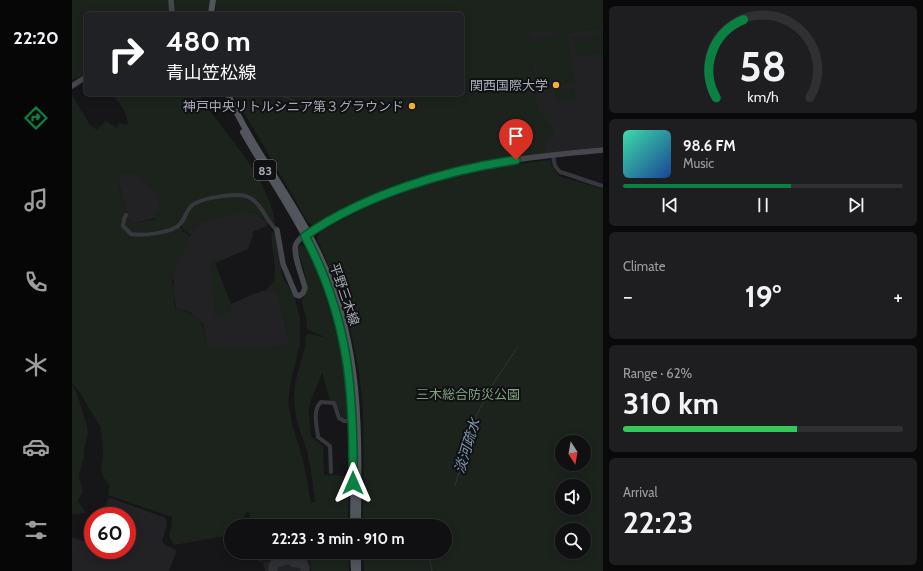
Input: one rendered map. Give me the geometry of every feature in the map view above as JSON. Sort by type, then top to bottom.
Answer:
[{"type":"main road","points":[[211,12],[214,0]]},
{"type":"main road","name":"平野三木線","points":[[225,96],[236,120],[307,235],[341,329],[351,384],[354,421],[353,519]]},
{"type":"main road","name":"平野三木線","points":[[229,96],[307,235],[334,290],[346,328],[353,363],[358,414],[358,519]]},
{"type":"main road","points":[[353,559],[354,571]]},
{"type":"main road","points":[[358,559],[358,571]]},
{"type":"street","points":[[171,0],[172,12]]},
{"type":"street","points":[[72,86],[84,78]]},
{"type":"street","points":[[126,215],[123,226],[131,234],[168,231],[178,227],[188,210],[194,204],[225,196],[247,196],[254,201],[271,225],[277,230],[284,267],[297,296],[302,294],[305,288],[295,248],[298,242],[307,235],[378,198],[436,177],[496,163],[603,150]]},
{"type":"street","points":[[553,156],[555,166],[560,172],[572,174],[582,180],[603,186]]},
{"type":"street","points":[[330,472],[330,446],[318,437],[317,406],[321,402],[334,403],[339,418],[344,421],[354,421]]},
{"type":"shaded area","name":"関西国際大学","points":[[603,28],[603,147],[547,154],[501,103],[532,31],[541,30],[560,34]]},
{"type":"shaded area","points":[[131,172],[146,181],[158,196],[161,211],[155,218],[132,224],[127,217],[117,174]]},
{"type":"shaded area","points":[[246,211],[256,213],[266,222],[267,226],[252,232],[253,235],[248,249],[220,261],[214,259],[210,260],[229,312],[231,304],[256,293],[271,290],[278,292],[289,344],[264,349],[208,349],[203,324],[190,312],[176,308],[173,290],[174,281],[172,277],[187,240],[202,221]]},
{"type":"shaded area","points":[[111,498],[136,507],[105,507],[108,499]]},
{"type":"shaded area","points":[[136,507],[166,518],[167,525],[162,541],[165,545],[175,549],[176,552],[169,571],[72,571],[72,537],[84,541],[84,559],[136,559]]},
{"type":"shaded area","points":[[280,559],[308,559],[310,571],[265,571],[263,562]]},
{"type":"green space","points":[[72,0],[212,0],[209,12],[84,12],[84,74],[72,80]]},
{"type":"green space","points":[[216,0],[603,0],[603,28],[561,34],[568,34],[575,84],[539,89],[532,40],[537,108],[555,131],[545,144],[547,154],[509,159],[379,195],[315,226],[308,222],[234,96],[464,96],[464,12],[216,12]],"holes":[[[541,30],[560,34],[532,38],[532,31]]]},
{"type":"green space","points":[[603,33],[603,53],[576,56],[573,37]]},
{"type":"green space","points":[[574,88],[576,98],[555,100],[554,91]]},
{"type":"green space","points":[[72,95],[90,125],[97,130],[106,121],[117,128],[119,123],[128,125],[122,108],[113,96],[201,96],[205,105],[248,162],[266,193],[272,209],[275,225],[245,194],[198,201],[177,226],[168,230],[133,234],[126,229],[124,223],[123,228],[130,235],[170,232],[180,226],[182,231],[190,236],[172,277],[175,308],[196,317],[203,327],[208,349],[264,349],[289,344],[278,292],[271,290],[256,293],[265,290],[274,282],[275,268],[271,234],[273,232],[275,234],[282,275],[295,299],[300,319],[300,344],[291,380],[288,402],[292,424],[303,460],[311,503],[315,502],[312,476],[307,451],[295,412],[294,390],[304,351],[306,335],[310,334],[327,338],[307,329],[306,316],[301,300],[305,296],[307,283],[298,250],[300,245],[305,247],[330,309],[336,331],[344,374],[348,419],[342,418],[337,405],[330,400],[322,372],[309,408],[311,436],[323,446],[324,475],[348,476],[348,519],[250,519],[248,511],[242,519],[224,519],[224,536],[174,545],[169,536],[172,517],[108,495],[110,486],[104,478],[101,470],[103,454],[101,428],[79,391],[72,383]],"holes":[[[131,172],[152,188],[155,192],[161,211],[157,212],[155,219],[132,224],[127,217],[124,223],[126,214],[117,175]]]},
{"type":"green space","name":"三木総合防災公園","points":[[551,160],[552,167],[559,176],[603,189],[603,571],[364,571],[363,559],[452,559],[452,519],[363,519],[364,462],[360,377],[347,317],[326,258],[317,239],[319,233],[371,205],[421,186],[463,174]]},
{"type":"green space","points":[[230,196],[244,198],[253,203],[268,221],[267,226],[261,217],[250,211],[202,221],[191,235],[183,230],[181,225],[191,210],[196,206],[207,201]]},
{"type":"green space","points":[[214,259],[220,261],[215,263],[231,304],[229,312],[215,317],[210,260]]},
{"type":"green space","points":[[72,384],[77,394],[88,433],[84,449],[84,457],[79,474],[83,491],[78,501],[84,510],[84,513],[72,514]]},
{"type":"green space","points":[[259,559],[275,559],[259,562]]},
{"type":"green space","points":[[309,559],[348,559],[349,571],[311,571]]},
{"type":"waterway","points":[[282,96],[306,105],[310,96]]},
{"type":"waterway","name":"淡河疏水","points":[[455,485],[471,437],[474,420],[494,382],[518,347]]},
{"type":"waterway","name":"淡河疏水","points":[[429,559],[432,571]]},
{"type":"taxiway","points":[[273,568],[275,563],[289,559]]},
{"type":"taxiway","points":[[291,559],[293,562],[302,563],[305,568]]},
{"type":"place","name":"関西国際大学","points":[[556,85]]},
{"type":"place","name":"神戸中央リトルシニア第３グラウンド","points":[[412,106]]},
{"type":"route","points":[[353,483],[354,427],[351,384],[345,350],[331,298],[319,266],[305,236],[317,228],[345,214],[403,188],[460,170],[516,160]]}]
